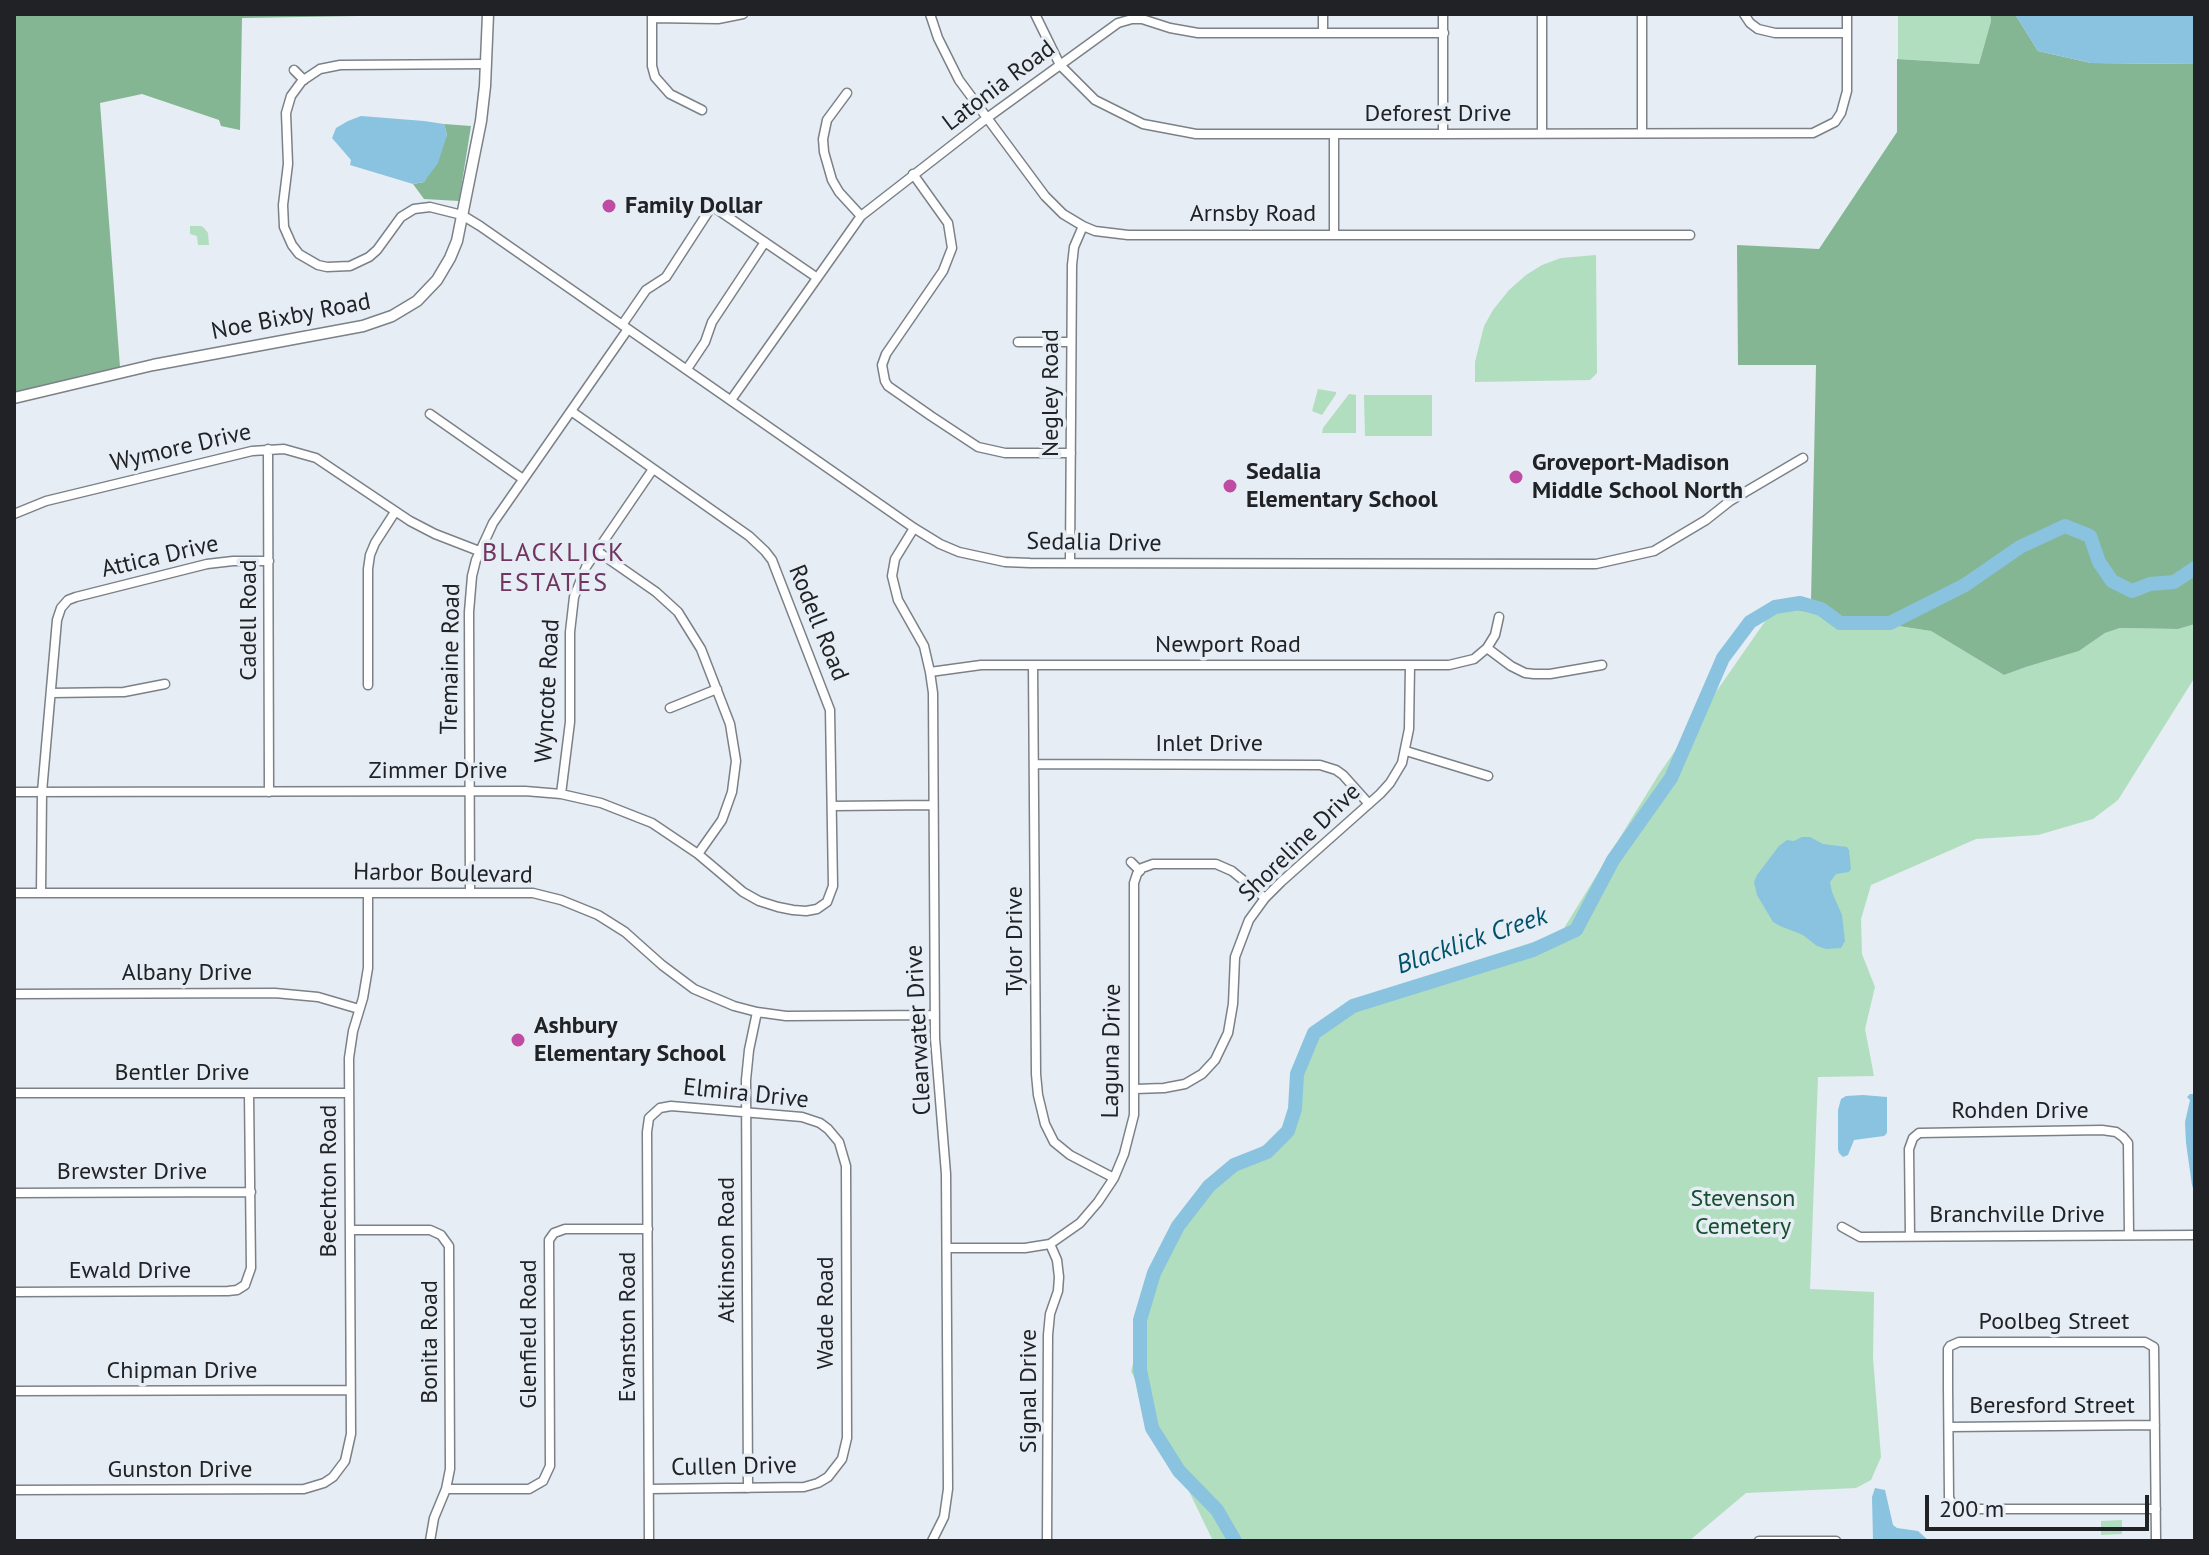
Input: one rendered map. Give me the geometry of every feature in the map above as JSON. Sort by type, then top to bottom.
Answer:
[{"type":"street","name":"Noe Bixby Road","points":[[14,398],[153,365],[350,329],[380,321],[407,308],[430,289],[454,249],[481,121],[488,14]]},
{"type":"street","points":[[702,110],[670,94],[655,77],[652,66],[652,16],[718,19],[743,14]]},
{"type":"street","name":"Arnsby Road","points":[[930,14],[953,70],[1045,196],[1063,214],[1095,231],[1128,235],[1690,235]]},
{"type":"street","name":"Deforest Drive","points":[[1035,14],[1060,65],[1095,100],[1143,124],[1196,134],[1802,134],[1824,129],[1835,122],[1841,113],[1847,91],[1847,33]]},
{"type":"street","points":[[1323,14],[1323,32]]},
{"type":"street","points":[[1443,14],[1443,134]]},
{"type":"street","points":[[1542,14],[1542,133]]},
{"type":"street","points":[[1642,14],[1642,133]]},
{"type":"street","points":[[1744,14],[1758,29],[1775,33],[1847,33],[1847,14]]},
{"type":"street","name":"Latonia Road","points":[[731,400],[861,216],[987,118],[1118,23],[1142,19],[1198,33],[1444,33]]},
{"type":"street","points":[[462,215],[430,207],[414,209],[401,217],[377,250],[350,266],[318,265],[299,254],[284,227],[288,164],[286,113],[296,88],[320,69],[351,64],[486,64]]},
{"type":"street","points":[[294,70],[304,80]]},
{"type":"street","points":[[847,93],[827,120],[824,152],[832,180],[861,216]]},
{"type":"street","points":[[1334,134],[1334,234]]},
{"type":"street","points":[[913,174],[948,223],[952,248],[943,271],[877,372],[888,386],[978,447],[1005,453],[1071,453]]},
{"type":"street","name":"Tremaine Road","points":[[470,892],[469,612],[472,576],[479,551],[493,523],[571,411],[646,290],[666,277],[712,206],[765,242]]},
{"type":"street","name":"Sedalia Drive","points":[[462,215],[914,528],[940,544],[972,556],[1005,562],[1596,564],[1654,551],[1803,458]]},
{"type":"street","name":"Negley Road","points":[[1070,562],[1073,256],[1083,226]]},
{"type":"street","points":[[687,369],[705,342],[712,322],[765,242],[816,277]]},
{"type":"street","points":[[1018,342],[1071,342]]},
{"type":"street","name":"Rodell Road","points":[[571,411],[749,536],[772,560],[830,710],[831,905]]},
{"type":"street","points":[[430,414],[523,479]]},
{"type":"street","name":"Wymore Drive","points":[[14,514],[46,501],[268,449],[293,450],[316,458],[395,512],[435,534],[479,551]]},
{"type":"street","name":"Cadell Road","points":[[268,449],[269,792]]},
{"type":"street","name":"Wyncote Road","points":[[561,794],[570,722],[572,610],[581,577],[653,469]]},
{"type":"street","points":[[368,685],[370,555],[395,512]]},
{"type":"street","name":"Clearwater Drive","points":[[914,528],[895,559],[892,576],[898,600],[924,646],[933,693],[935,1015],[937,1081],[942,1106],[946,1174],[948,1489],[944,1517],[932,1541]]},
{"type":"street","points":[[597,551],[656,592],[678,612],[701,649],[732,733],[736,761],[734,780],[722,820],[698,854]]},
{"type":"street","name":"Attica Drive","points":[[51,693],[61,602],[207,564],[269,561]]},
{"type":"street","points":[[1499,617],[1495,635],[1487,648],[1525,673],[1550,674],[1602,665]]},
{"type":"street","name":"Newport Road","points":[[930,672],[968,666],[1033,665],[1449,665],[1474,659],[1487,648]]},
{"type":"street","name":"Tylor Drive","points":[[1033,665],[1038,1095],[1045,1124],[1054,1142],[1070,1155],[1114,1178]]},
{"type":"street","name":"Shoreline Drive","points":[[1135,1089],[1185,1084],[1202,1074],[1215,1060],[1228,1033],[1233,967],[1237,946],[1249,920],[1265,898],[1390,783],[1402,763],[1409,729],[1410,665]]},
{"type":"street","points":[[41,893],[42,792],[51,693],[124,692],[165,684]]},
{"type":"street","points":[[670,708],[717,689]]},
{"type":"street","points":[[1406,751],[1488,776]]},
{"type":"street","name":"Inlet Drive","points":[[1034,764],[1320,765],[1343,775],[1369,804]]},
{"type":"street","name":"Zimmer Drive","points":[[14,792],[525,791],[561,794],[601,803],[652,823],[698,854],[743,892],[768,904],[806,911],[831,905]]},
{"type":"street","points":[[832,806],[933,805]]},
{"type":"street","points":[[1131,862],[1140,871],[1145,865],[1153,864],[1216,864],[1232,871],[1265,898]]},
{"type":"street","name":"Laguna Drive","points":[[1050,1244],[1080,1223],[1098,1202],[1114,1178],[1131,1129],[1135,1089],[1134,883],[1140,871]]},
{"type":"street","name":"Harbor Boulevard","points":[[14,893],[533,893],[598,915],[625,932],[694,989],[734,1006],[757,1012],[806,1016],[935,1015]]},
{"type":"street","name":"Beechton Road","points":[[340,1469],[351,1443],[349,1093],[351,1044],[368,968],[368,893]]},
{"type":"street","name":"Albany Drive","points":[[14,994],[275,993],[318,997],[359,1009]]},
{"type":"street","name":"Atkinson Road","points":[[748,1488],[746,1112],[748,1064],[757,1012]]},
{"type":"street","name":"Bentler Drive","points":[[14,1093],[349,1093]]},
{"type":"street","points":[[249,1093],[251,1192]]},
{"type":"street","name":"Elmira Drive","points":[[652,1110],[671,1106],[811,1119],[834,1136]]},
{"type":"street","name":"Evanston Road","points":[[649,1541],[647,1132],[652,1110]]},
{"type":"street","name":"Rohden Drive","points":[[1910,1236],[1909,1149],[1913,1138],[1922,1132],[1933,1131],[2116,1132],[2126,1139],[2129,1148],[2129,1235]]},
{"type":"street","name":"Wade Road","points":[[818,1483],[839,1466],[847,1438],[846,1166],[834,1136]]},
{"type":"street","name":"Brewster Drive","points":[[14,1193],[251,1192]]},
{"type":"street","name":"Ewald Drive","points":[[14,1292],[228,1291],[248,1287],[251,1192]]},
{"type":"street","points":[[350,1230],[421,1228],[441,1235],[450,1227]]},
{"type":"street","name":"Branchville Drive","points":[[1842,1227],[1860,1237],[2195,1235]]},
{"type":"street","name":"Glenfield Road","points":[[543,1481],[550,1466],[548,1244],[551,1230],[648,1229]]},
{"type":"street","name":"Bonita Road","points":[[430,1541],[434,1518],[446,1489],[450,1450],[449,1246],[441,1235]]},
{"type":"street","points":[[947,1248],[1025,1248],[1050,1244]]},
{"type":"street","name":"Signal Drive","points":[[1047,1541],[1048,1335],[1059,1277],[1057,1260],[1050,1244]]},
{"type":"street","name":"Poolbeg Street","points":[[1949,1427],[1948,1349],[1954,1343],[2145,1342],[2154,1347],[2155,1425]]},
{"type":"street","name":"Chipman Drive","points":[[14,1391],[350,1390]]},
{"type":"street","points":[[2155,1425],[2156,1541]]},
{"type":"street","name":"Beresford Street","points":[[1949,1427],[2155,1425]]},
{"type":"street","points":[[1949,1427],[1949,1498],[1955,1509],[2156,1509]]},
{"type":"street","name":"Gunston Drive","points":[[14,1490],[304,1489],[324,1483],[340,1469]]},
{"type":"street","points":[[446,1489],[529,1489],[543,1481],[552,1488]]},
{"type":"street","name":"Cullen Drive","points":[[649,1489],[792,1488],[818,1483]]},
{"type":"street","points":[[1759,1541],[1836,1541]]},
{"type":"green space","points":[[14,14],[474,14],[242,18],[240,130],[221,126],[219,120],[142,94],[100,103],[120,367],[14,394]]},
{"type":"green space","points":[[1898,14],[1990,14],[1991,21],[1979,64],[1898,59]]},
{"type":"green space","points":[[1990,14],[2015,14],[2038,51],[2091,63],[2195,64],[2195,624],[2178,629],[2120,628],[2105,633],[2079,651],[2004,675],[1931,631],[1775,607],[1777,602],[1811,601],[1816,365],[1738,365],[1737,245],[1819,249],[1897,132],[1897,59],[1979,64],[1991,21]]},
{"type":"green space","points":[[444,124],[471,126],[459,201],[424,199],[413,184],[424,182],[447,135]]},
{"type":"green space","points":[[190,226],[204,228],[208,233],[209,245],[198,245],[197,236],[190,234]]},
{"type":"green space","points":[[1596,255],[1597,373],[1590,380],[1475,382],[1475,362],[1484,326],[1509,290],[1542,265],[1561,258]]},
{"type":"green space","points":[[1318,389],[1336,392],[1322,415],[1312,411]]},
{"type":"green space","points":[[1349,394],[1356,395],[1356,433],[1322,433],[1323,428]]},
{"type":"green space","points":[[1364,395],[1432,395],[1432,436],[1365,436]]},
{"type":"green space","name":"Stevenson Cemetery","points":[[1775,607],[1931,631],[2004,675],[2079,651],[2105,633],[2120,628],[2178,629],[2195,624],[2195,677],[2118,800],[2093,819],[2038,835],[1976,839],[1871,885],[1861,919],[1862,954],[1875,987],[1865,1029],[1874,1076],[1818,1077],[1810,1289],[1874,1292],[1873,1358],[1881,1457],[1871,1480],[1856,1488],[1746,1493],[1689,1541],[1213,1541],[1131,1371],[1164,1254],[1223,1169],[1288,1131],[1314,1033],[1367,996],[1561,933],[1659,774]]},
{"type":"green space","points":[[2122,1520],[2122,1534],[2101,1535],[2101,1521]]},
{"type":"water","points":[[2015,14],[2195,14],[2195,64],[2091,63],[2038,51]]},
{"type":"water","points":[[361,116],[444,124],[447,135],[438,163],[424,182],[413,184],[350,165],[351,160],[332,138],[336,128]]},
{"type":"water","points":[[1802,837],[1849,850],[1851,869],[1836,874],[1830,882],[1842,915],[1845,941],[1841,948],[1817,946],[1803,935],[1773,922],[1757,895],[1754,882],[1757,875],[1779,846],[1787,840]]},
{"type":"water","points":[[2195,1094],[2195,1195],[2186,1143],[2185,1122],[2190,1100],[2187,1097]]},
{"type":"water","points":[[1863,1095],[1887,1097],[1887,1133],[1854,1140],[1848,1155],[1843,1157],[1838,1149],[1841,1099]]},
{"type":"water","points":[[1875,1488],[1885,1490],[1893,1525],[1918,1531],[1929,1541],[1873,1541],[1872,1497]]},
{"type":"waterway","name":"Blacklick Creek","points":[[1235,1541],[1217,1510],[1179,1471],[1152,1428],[1140,1370],[1140,1320],[1154,1273],[1178,1226],[1209,1186],[1234,1165],[1267,1152],[1288,1131],[1295,1109],[1297,1074],[1314,1033],[1353,1006],[1533,950],[1576,930],[1613,860],[1671,778],[1723,658],[1750,622],[1775,607],[1800,603],[1821,609],[1840,623],[1890,623],[1965,585],[2020,547],[2065,526],[2090,536],[2099,562],[2112,581],[2132,591],[2150,584],[2174,582],[2195,568]]},
{"type":"place","name":"Family Dollar","points":[[609,206]]},
{"type":"place","name":"Groveport-Madison Middle School North","points":[[1516,477]]},
{"type":"place","name":"Sedalia Elementary School","points":[[1230,486]]},
{"type":"place","name":"Ashbury Elementary School","points":[[518,1040]]},
{"type":"district","name":"BLACKLICK ESTATES","points":[[554,569]]}]
